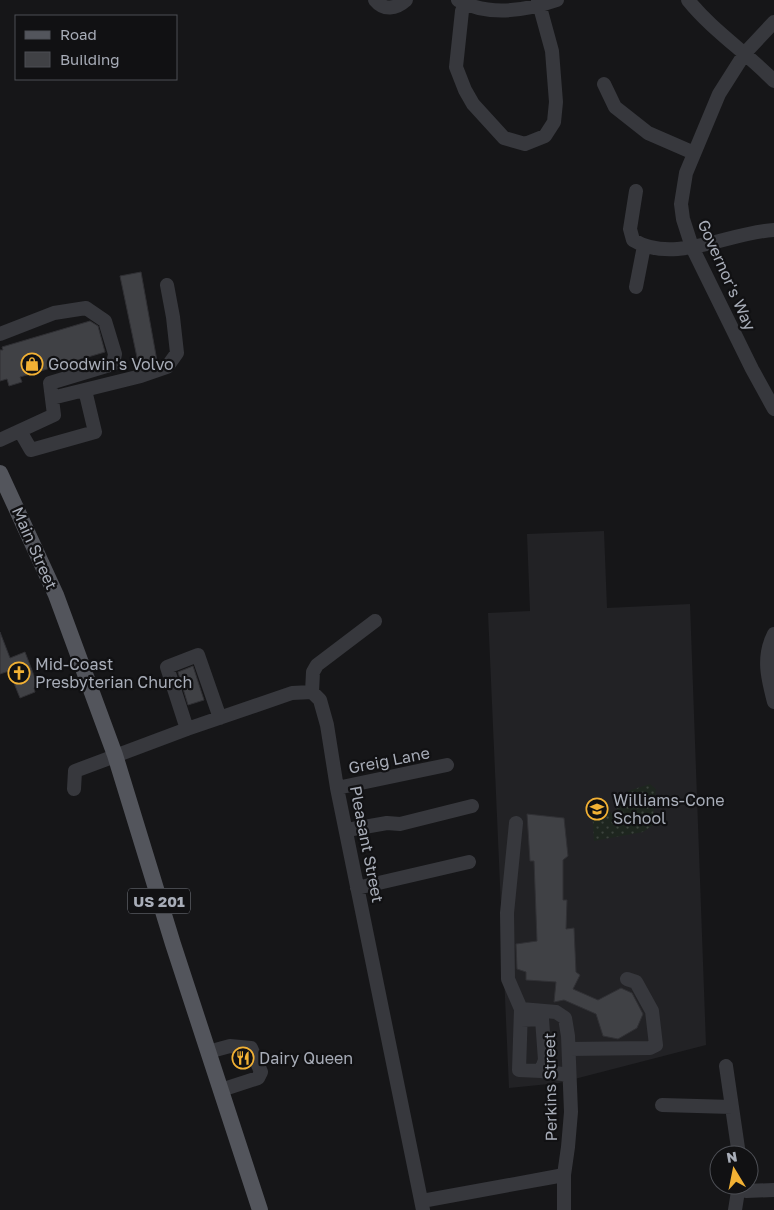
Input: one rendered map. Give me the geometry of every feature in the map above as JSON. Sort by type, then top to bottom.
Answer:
[{"type":"main road","name":"Main Street","points":[[0,473],[56,595],[115,755]]},
{"type":"main road","name":"US 201","points":[[115,755],[170,935],[221,1090],[256,1209]]},
{"type":"street","points":[[375,0],[380,5],[389,8],[401,5],[406,0]]},
{"type":"street","points":[[539,3],[547,26],[552,52],[556,102],[554,122],[545,136],[525,144],[504,138],[473,104],[465,90],[456,67],[462,11],[461,2],[487,10],[511,11],[539,3],[557,0]]},
{"type":"street","points":[[688,0],[717,32],[745,52],[774,81]]},
{"type":"street","name":"Governor's Way","points":[[774,22],[745,52],[719,94],[686,173],[681,204],[683,219],[692,247],[752,369],[774,409]]},
{"type":"street","points":[[604,84],[616,106],[648,133],[694,153]]},
{"type":"street","points":[[636,191],[630,229],[633,240],[644,246],[665,249],[692,247],[774,230]]},
{"type":"street","points":[[636,287],[644,246]]},
{"type":"street","points":[[52,398],[167,367],[177,353],[167,285]]},
{"type":"street","points":[[0,334],[54,313],[86,308],[105,321],[114,354],[113,364],[50,384],[54,415],[0,440]]},
{"type":"street","points":[[20,431],[31,450],[95,432],[85,390]]},
{"type":"street","points":[[74,789],[75,771],[187,729],[292,693],[312,692],[313,672],[317,665],[375,621]]},
{"type":"street","points":[[774,634],[766,656],[768,677],[774,702]]},
{"type":"street","points":[[187,729],[167,667],[198,655],[220,718]]},
{"type":"street","name":"Pleasant Street","points":[[312,692],[320,700],[327,725],[337,788],[422,1206]]},
{"type":"street","name":"Greig Lane","points":[[337,788],[448,766]]},
{"type":"street","points":[[347,830],[387,823],[400,824],[472,806]]},
{"type":"street","points":[[516,823],[507,913],[508,979],[521,1014],[519,1070],[569,1075]]},
{"type":"street","points":[[357,888],[469,862]]},
{"type":"street","points":[[569,1049],[650,1048],[656,1045],[652,1011],[636,982],[627,979]]},
{"type":"street","name":"Perkins Street","points":[[521,1014],[546,1010],[556,1012],[565,1018],[569,1049],[571,1112],[564,1175],[564,1210]]},
{"type":"street","points":[[521,1014],[542,1019],[545,1060],[541,1071]]},
{"type":"street","points":[[208,1052],[230,1046],[251,1048],[258,1062],[261,1072],[258,1078],[221,1090]]},
{"type":"street","points":[[726,1066],[738,1145]]},
{"type":"street","points":[[662,1105],[732,1106]]},
{"type":"street","points":[[422,1206],[564,1175]]},
{"type":"street","points":[[759,1190],[774,1190]]},
{"type":"street","points":[[735,1210],[738,1195]]},
{"type":"shaded area","name":"Williams-Cone School","points":[[604,531],[607,608],[690,604],[706,1045],[559,1083],[509,1088],[488,613],[530,611],[527,534]]},
{"type":"shaded area","points":[[650,784],[656,789],[652,826],[643,832],[594,841],[592,808],[607,808],[613,815],[628,791]]},
{"type":"building","points":[[141,272],[157,361],[139,367],[120,276]]},
{"type":"building","name":"Goodwin's Volvo","points":[[90,321],[98,326],[105,352],[20,377],[22,382],[9,386],[7,379],[0,381],[0,350],[3,350],[2,347]]},
{"type":"building","name":"Mid-Coast Presbyterian Church","points":[[0,632],[10,658],[25,652],[38,686],[34,688],[35,692],[20,698],[9,671],[0,674]]},
{"type":"building","points":[[193,666],[204,700],[188,705],[178,672]]},
{"type":"building","points":[[527,814],[564,818],[568,856],[563,860],[563,900],[567,900],[566,929],[574,928],[576,972],[580,975],[573,989],[598,1000],[621,988],[632,993],[643,1014],[637,1028],[618,1039],[603,1036],[596,1014],[564,1000],[554,1002],[556,982],[526,980],[526,972],[517,969],[516,944],[537,941],[534,861],[530,861]]},
{"type":"place","name":"Goodwin's Volvo","points":[[32,364]]},
{"type":"place","name":"Mid-Coast Presbyterian Church","points":[[19,673]]},
{"type":"place","name":"Williams-Cone School","points":[[597,809]]},
{"type":"place","name":"Dairy Queen","points":[[243,1058]]}]
